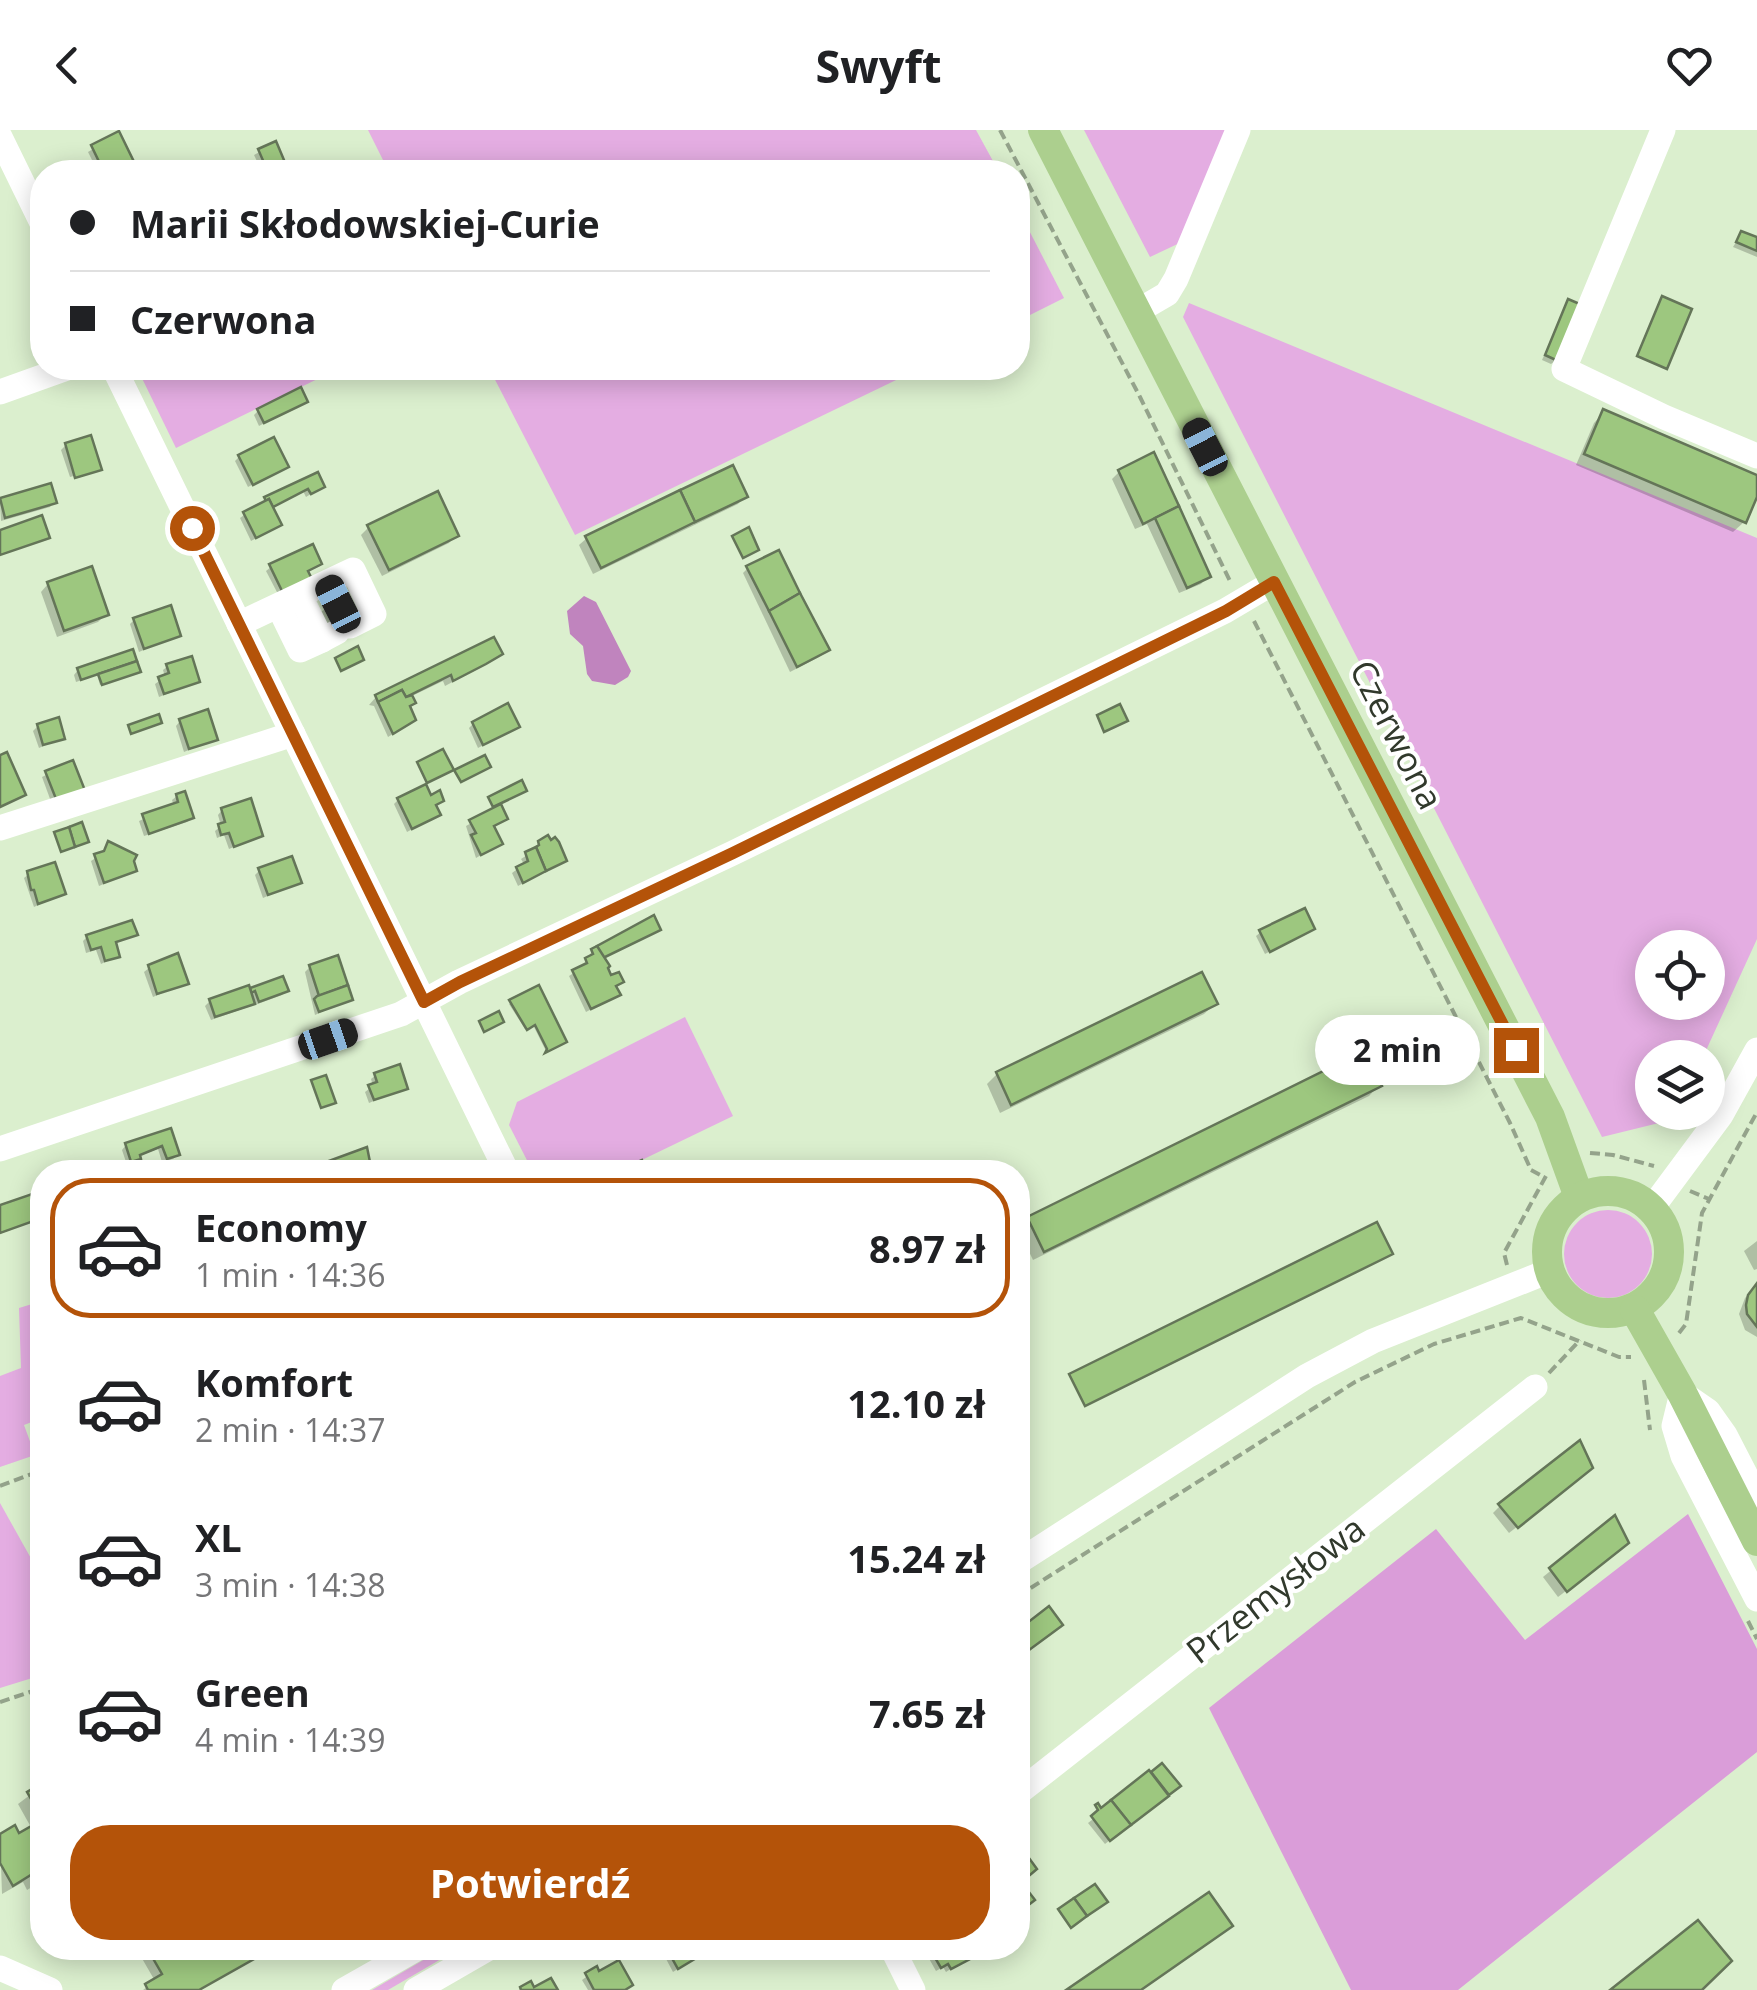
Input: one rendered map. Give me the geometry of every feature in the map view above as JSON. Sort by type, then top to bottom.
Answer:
[{"type":"main road","name":"Czerwona","points":[[1043,130],[1550,1118],[1579,1197]]},
{"type":"main road","points":[[1613,1190],[1652,1208],[1669,1244],[1668,1265],[1660,1285],[1635,1310],[1608,1314],[1589,1311],[1558,1288],[1549,1272],[1546,1252],[1549,1232],[1559,1214],[1579,1197],[1613,1190]]},
{"type":"main road","points":[[1635,1310],[1757,1541]]},
{"type":"street","points":[[1136,312],[1166,294],[1176,279],[1238,130]]},
{"type":"street","points":[[1663,130],[1564,369],[1757,456]]},
{"type":"street","points":[[0,138],[30,199]]},
{"type":"street","points":[[0,392],[34,380]]},
{"type":"street","points":[[120,380],[501,1160]]},
{"type":"street","points":[[239,624],[353,570],[374,614],[300,650],[305,594]]},
{"type":"street","points":[[0,1149],[400,1014],[733,853],[1274,582]]},
{"type":"street","points":[[305,594],[336,633]]},
{"type":"street","points":[[0,828],[293,734]]},
{"type":"street","points":[[1652,1208],[1720,1115],[1757,1050]]},
{"type":"street","points":[[1030,1554],[1307,1376],[1373,1341],[1549,1272]]},
{"type":"street","name":"Przemysłowa","points":[[1030,1784],[1535,1387]]},
{"type":"street","points":[[1757,1497],[1708,1411],[1682,1393],[1674,1426],[1683,1456],[1757,1599]]},
{"type":"street","points":[[344,1990],[377,1960]]},
{"type":"street","points":[[416,1990],[468,1960]]},
{"type":"street","points":[[898,1960],[913,1990]]},
{"type":"street","points":[[0,1968],[50,1990]]},
{"type":"path","points":[[1000,130],[1016,160]]},
{"type":"path","points":[[1030,187],[1510,1122],[1530,1170],[1544,1177],[1504,1254]]},
{"type":"path","points":[[1680,1332],[1686,1324],[1702,1213],[1757,1112]]},
{"type":"path","points":[[1589,1153],[1648,1162]]},
{"type":"path","points":[[1691,1192],[1709,1198]]},
{"type":"path","points":[[1030,1588],[1355,1382],[1434,1344],[1521,1318],[1619,1357],[1632,1358]]},
{"type":"path","points":[[1535,1387],[1580,1340]]},
{"type":"path","points":[[0,1486],[30,1475]]},
{"type":"path","points":[[0,1702],[30,1692]]},
{"type":"shaded area","points":[[368,130],[976,130],[992,160],[383,160]]},
{"type":"shaded area","points":[[1084,130],[1232,130],[1186,240],[1150,257]]},
{"type":"shaded area","points":[[1030,232],[1064,298],[1030,315]]},
{"type":"shaded area","points":[[1189,303],[1757,538],[1757,939],[1725,1009],[1725,930],[1635,930],[1635,1020],[1720,1020],[1711,1040],[1635,1040],[1635,1129],[1602,1137],[1183,317]]},
{"type":"shaded area","points":[[143,380],[315,380],[176,448]]},
{"type":"shaded area","points":[[495,380],[896,380],[575,535]]},
{"type":"shaded area","points":[[584,596],[596,602],[631,671],[615,685],[592,681],[587,674],[583,646],[570,634],[567,611]]},
{"type":"shaded area","points":[[685,1017],[733,1116],[642,1160],[527,1160],[509,1125],[517,1102]]},
{"type":"shaded area","points":[[1608,1210],[1639,1223],[1652,1254],[1639,1285],[1608,1298],[1577,1285],[1564,1254],[1577,1223]]},
{"type":"shaded area","points":[[30,1305],[30,1423],[24,1425],[30,1457],[0,1467],[0,1376],[21,1368],[19,1308]]},
{"type":"shaded area","points":[[0,1503],[30,1557],[30,1679],[0,1688]]},
{"type":"shaded area","points":[[1688,1514],[1757,1649],[1757,1752],[1458,1990],[1351,1990],[1209,1708],[1436,1529],[1525,1640]]},
{"type":"shaded area","points":[[423,1960],[439,1960],[388,1990],[372,1990]]},
{"type":"building","points":[[119,131],[133,160],[98,160],[91,145]]},
{"type":"building","points":[[276,141],[284,160],[263,160],[258,149]]},
{"type":"building","points":[[1741,231],[1757,237],[1757,251],[1736,242]]},
{"type":"building","points":[[1662,296],[1692,309],[1667,369],[1637,356]]},
{"type":"building","points":[[1568,299],[1582,305],[1558,361],[1545,355]]},
{"type":"building","points":[[301,387],[308,402],[264,423],[257,409]]},
{"type":"building","points":[[1603,409],[1757,475],[1757,497],[1746,523],[1584,454]]},
{"type":"building","points":[[91,435],[102,470],[75,478],[65,443]]},
{"type":"building","points":[[274,437],[289,467],[253,485],[238,455]]},
{"type":"building","points":[[1154,452],[1179,506],[1143,524],[1118,470]]},
{"type":"building","points":[[733,465],[748,497],[695,522],[680,490]]},
{"type":"building","points":[[318,472],[325,487],[311,494],[308,489],[273,507],[269,499],[266,501],[264,497]]},
{"type":"building","points":[[51,483],[57,503],[5,518],[0,498]]},
{"type":"building","points":[[680,490],[695,522],[601,568],[585,536]]},
{"type":"building","points":[[438,491],[459,536],[389,570],[367,525]]},
{"type":"building","points":[[269,499],[282,525],[256,538],[243,512]]},
{"type":"building","points":[[1179,506],[1211,577],[1187,588],[1155,518]]},
{"type":"building","points":[[42,515],[50,538],[0,555],[0,530]]},
{"type":"building","points":[[749,527],[759,550],[743,558],[732,536]]},
{"type":"building","points":[[313,544],[322,564],[308,571],[312,579],[283,593],[269,564]]},
{"type":"building","points":[[779,550],[800,593],[769,611],[746,566]]},
{"type":"building","points":[[92,566],[109,615],[64,631],[47,582]]},
{"type":"building","points":[[800,593],[830,650],[797,667],[769,611]]},
{"type":"building","points":[[171,605],[181,636],[144,649],[133,618]]},
{"type":"building","points":[[494,637],[503,654],[486,664],[453,681],[451,675],[406,697],[402,690],[378,702],[375,695]]},
{"type":"building","points":[[358,646],[364,660],[341,671],[335,658]]},
{"type":"building","points":[[133,649],[137,661],[81,680],[77,668]]},
{"type":"building","points":[[192,656],[200,682],[164,694],[158,677],[169,673],[166,664]]},
{"type":"building","points":[[137,661],[141,672],[102,685],[98,674]]},
{"type":"building","points":[[402,690],[406,697],[412,695],[416,703],[410,706],[416,720],[393,734],[378,702]]},
{"type":"building","points":[[508,703],[520,727],[483,745],[472,722]]},
{"type":"building","points":[[1120,704],[1128,721],[1104,732],[1097,715]]},
{"type":"building","points":[[208,709],[218,740],[189,749],[179,719]]},
{"type":"building","points":[[159,714],[162,723],[131,734],[128,725]]},
{"type":"building","points":[[59,717],[65,739],[43,745],[37,724]]},
{"type":"building","points":[[443,749],[454,770],[427,783],[417,762]]},
{"type":"building","points":[[7,752],[26,795],[0,807],[0,755]]},
{"type":"building","points":[[485,755],[491,767],[461,782],[454,770]]},
{"type":"building","points":[[73,760],[86,793],[58,804],[45,771]]},
{"type":"building","points":[[522,780],[527,791],[493,807],[488,797]]},
{"type":"building","points":[[426,784],[431,795],[440,790],[444,801],[436,805],[441,815],[412,829],[397,798]]},
{"type":"building","points":[[185,791],[194,818],[149,834],[142,814],[178,802],[176,794]]},
{"type":"building","points":[[251,798],[263,836],[234,847],[229,833],[221,835],[218,824],[225,822],[221,808]]},
{"type":"building","points":[[501,804],[508,819],[494,826],[503,844],[481,855],[469,820]]},
{"type":"building","points":[[82,822],[89,842],[75,847],[69,827]]},
{"type":"building","points":[[69,827],[75,847],[61,852],[54,832]]},
{"type":"building","points":[[548,835],[559,842],[567,861],[546,871],[536,847]]},
{"type":"building","points":[[108,841],[137,855],[137,871],[104,883],[94,854],[104,851]]},
{"type":"building","points":[[536,847],[546,871],[523,883],[516,867],[528,861],[525,852]]},
{"type":"building","points":[[292,856],[302,883],[268,895],[258,868]]},
{"type":"building","points":[[55,862],[66,894],[38,904],[27,871]]},
{"type":"building","points":[[1305,908],[1315,929],[1270,952],[1259,930]]},
{"type":"building","points":[[654,915],[661,930],[603,958],[597,946]]},
{"type":"building","points":[[132,920],[138,935],[116,942],[120,957],[105,961],[101,947],[91,950],[86,935]]},
{"type":"building","points":[[597,946],[610,966],[611,975],[619,972],[624,982],[616,986],[621,995],[591,1009],[572,970],[587,963],[585,958]]},
{"type":"building","points":[[178,953],[189,984],[157,994],[148,965]]},
{"type":"building","points":[[338,955],[348,985],[319,996],[309,965]]},
{"type":"building","points":[[1202,972],[1218,1004],[1011,1105],[996,1072]]},
{"type":"building","points":[[283,976],[289,991],[259,1002],[255,991],[251,993],[250,988]]},
{"type":"building","points":[[249,985],[255,1004],[215,1017],[209,999]]},
{"type":"building","points":[[348,985],[353,1000],[319,1012],[314,999],[317,996]]},
{"type":"building","points":[[539,985],[567,1042],[545,1053],[547,1049],[535,1025],[527,1030],[509,1000]]},
{"type":"building","points":[[499,1011],[504,1022],[484,1032],[479,1021]]},
{"type":"building","points":[[1364,1051],[1382,1086],[1044,1252],[1030,1216]]},
{"type":"building","points":[[400,1064],[408,1089],[374,1100],[368,1085],[377,1082],[374,1073]]},
{"type":"building","points":[[326,1075],[336,1103],[321,1108],[311,1080]]},
{"type":"building","points":[[171,1128],[180,1155],[167,1159],[162,1146],[140,1155],[141,1159],[130,1160],[125,1143]]},
{"type":"building","points":[[367,1147],[370,1160],[331,1160]]},
{"type":"building","points":[[30,1195],[30,1222],[0,1233],[0,1205]]},
{"type":"building","points":[[1377,1222],[1393,1254],[1085,1406],[1069,1374]]},
{"type":"building","points":[[1757,1283],[1757,1327],[1747,1314],[1746,1305]]},
{"type":"building","points":[[1580,1440],[1593,1468],[1518,1528],[1498,1504]]},
{"type":"building","points":[[1615,1515],[1629,1543],[1567,1592],[1549,1568]]},
{"type":"building","points":[[1049,1606],[1063,1625],[1030,1649],[1030,1621]]},
{"type":"building","points":[[1162,1763],[1181,1786],[1169,1795],[1151,1772]]},
{"type":"building","points":[[1149,1770],[1169,1796],[1131,1825],[1111,1800]]},
{"type":"building","points":[[1111,1800],[1131,1825],[1110,1841],[1091,1816],[1098,1810],[1095,1805],[1098,1803],[1101,1808]]},
{"type":"building","points":[[15,1825],[19,1833],[30,1827],[30,1875],[13,1886],[0,1863],[0,1834]]},
{"type":"building","points":[[1095,1884],[1108,1902],[1087,1916],[1074,1898]]},
{"type":"building","points":[[1209,1892],[1233,1926],[1141,1990],[1066,1990]]},
{"type":"building","points":[[1074,1898],[1087,1916],[1071,1928],[1058,1909]]},
{"type":"building","points":[[1698,1920],[1732,1961],[1702,1990],[1610,1990]]},
{"type":"building","points":[[154,1960],[252,1960],[199,1990],[148,1990],[145,1984],[162,1974]]},
{"type":"building","points":[[619,1960],[633,1985],[625,1990],[594,1990],[585,1973],[597,1966],[599,1971]]},
{"type":"building","points":[[673,1960],[693,1960],[678,1969]]},
{"type":"building","points":[[936,1960],[968,1960],[951,1969],[948,1964],[941,1968]]},
{"type":"building","points":[[551,1978],[558,1990],[521,1990],[531,1981],[534,1987]]},
{"type":"route","points":[[192,528],[424,1002],[1226,611],[1274,582],[1516,1050]]}]
